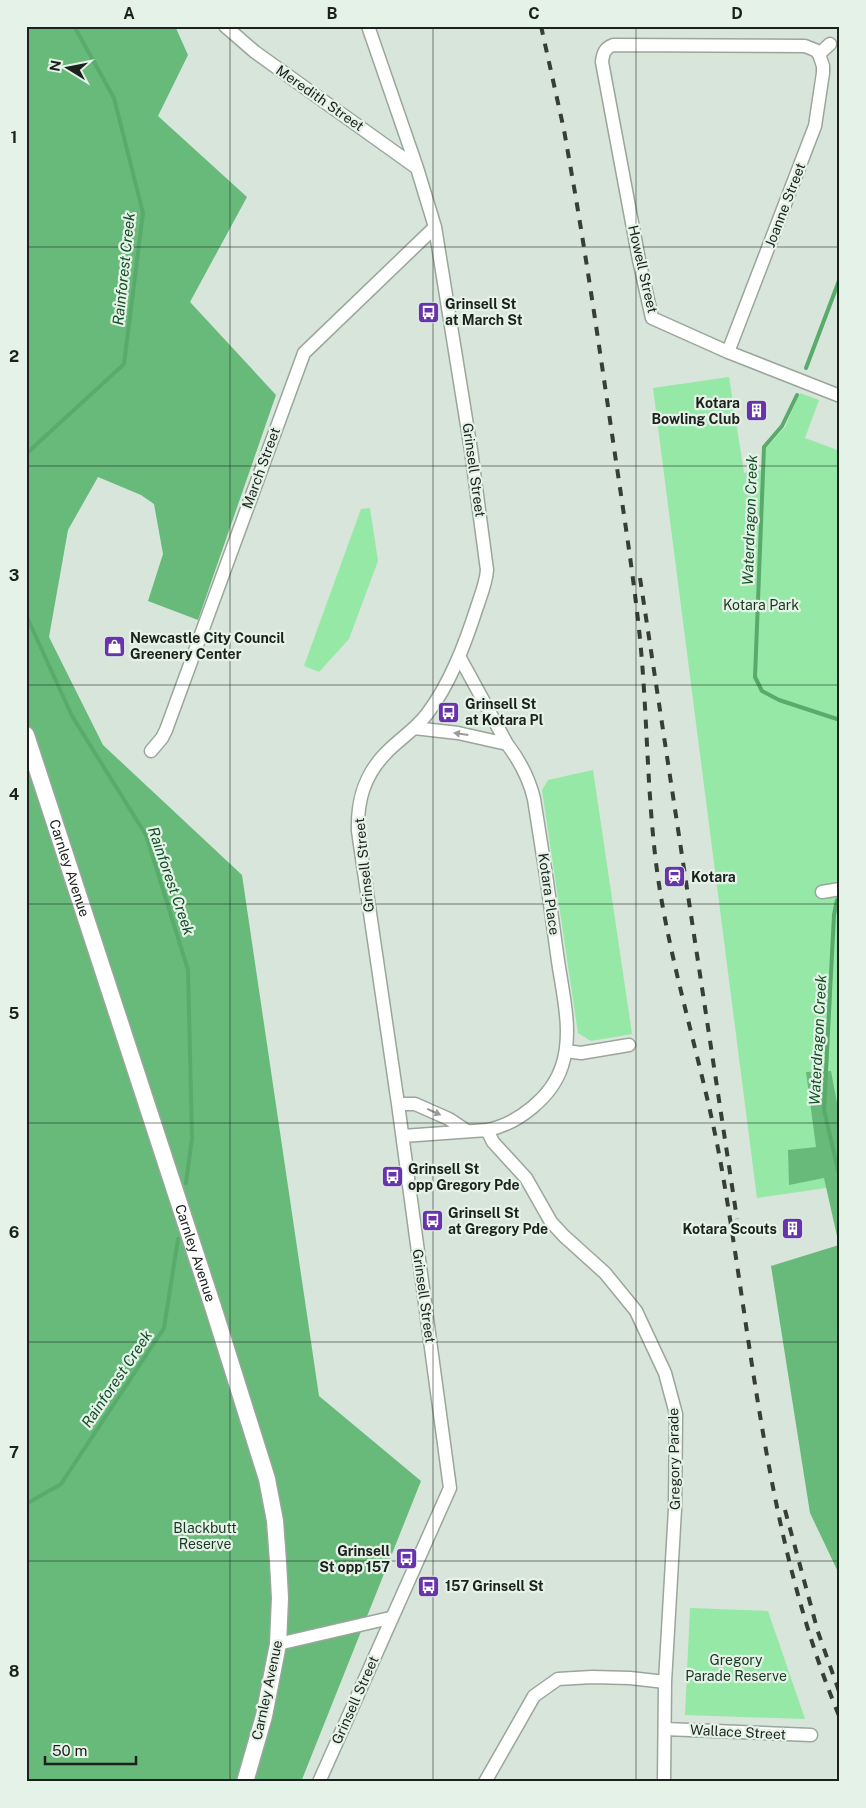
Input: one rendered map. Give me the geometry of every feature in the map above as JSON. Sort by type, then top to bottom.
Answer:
[{"type":"main road","name":"Carnley Avenue","points":[[26,735],[214,1310],[267,1479],[275,1521],[278,1562],[280,1598],[278,1644],[264,1716],[245,1782]]},
{"type":"street","name":"Meredith Street","points":[[225,26],[255,52],[417,168]]},
{"type":"street","name":"Grinsell Street","points":[[319,1782],[390,1618],[450,1488],[403,1136],[358,831],[358,815],[361,794],[373,769],[385,754],[427,714],[438,697],[459,656],[471,624],[485,584],[487,565],[472,450],[435,227],[417,168],[368,26]]},
{"type":"street","points":[[819,54],[830,44]]},
{"type":"street","name":"Howell Street","points":[[819,54],[816,50],[805,46],[613,45],[604,52],[602,62],[639,260],[652,318],[728,352],[840,396]]},
{"type":"street","name":"Joanne Street","points":[[728,352],[815,126],[823,73],[819,54]]},
{"type":"street","name":"March Street","points":[[151,751],[166,730],[304,353],[435,227]]},
{"type":"street","name":"Kotara Place","points":[[459,656],[507,744],[525,770],[530,781],[567,1028],[566,1051],[558,1077],[535,1105],[503,1125],[487,1130]]},
{"type":"street","points":[[414,728],[458,733],[507,744]]},
{"type":"street","points":[[822,892],[840,889]]},
{"type":"street","points":[[566,1051],[580,1053],[629,1045]]},
{"type":"street","points":[[398,1104],[415,1104],[449,1119],[467,1131]]},
{"type":"street","points":[[403,1136],[487,1130]]},
{"type":"street","name":"Gregory Parade","points":[[487,1130],[493,1142],[526,1178],[551,1222],[605,1273],[636,1311],[665,1373],[676,1414],[675,1509],[666,1682],[664,1782]]},
{"type":"street","points":[[278,1644],[390,1618]]},
{"type":"street","points":[[485,1782],[534,1696],[558,1679],[592,1677],[630,1678],[666,1682]]},
{"type":"street","name":"Wallace Street","points":[[665,1728],[811,1735]]},
{"type":"green space","name":"Blackbutt Reserve","points":[[26,26],[175,26],[188,55],[158,116],[247,197],[190,302],[276,395],[198,620],[148,601],[163,554],[154,504],[141,495],[98,477],[68,530],[49,637],[103,745],[242,875],[319,1396],[421,1481],[301,1782],[26,1782]]},
{"type":"green space","name":"Kotara Park","points":[[729,377],[744,473],[761,470],[766,448],[785,427],[800,393],[819,400],[805,438],[840,451],[840,1186],[757,1198],[653,388]]},
{"type":"green space","points":[[370,508],[378,561],[349,639],[319,672],[304,666],[361,509]]},
{"type":"green space","points":[[593,770],[632,1034],[591,1041],[578,1033],[542,790],[548,780]]},
{"type":"green space","points":[[831,1071],[840,1119],[840,1576],[810,1513],[771,1266],[839,1245],[824,1178],[789,1185],[788,1150],[816,1147],[806,1072]]},
{"type":"green space","name":"Gregory Parade Reserve","points":[[690,1608],[768,1611],[805,1719],[685,1715]]},
{"type":"waterway","name":"Rainforest Creek","points":[[26,454],[124,364],[143,213],[114,98],[74,26]]},
{"type":"waterway","name":"Waterdragon Creek","points":[[806,368],[840,278]]},
{"type":"waterway","name":"Waterdragon Creek","points":[[797,395],[782,426],[764,447],[755,677],[762,691],[779,700],[840,720]]},
{"type":"waterway","name":"Rainforest Creek","points":[[26,615],[72,716],[146,835],[188,970],[192,1138],[186,1183]]},
{"type":"waterway","name":"Waterdragon Creek","points":[[837,900],[834,915],[824,1110],[840,1179]]},
{"type":"waterway","name":"Rainforest Creek","points":[[26,1504],[61,1484],[164,1328],[178,1239]]},
{"type":"railway","points":[[541,26],[564,130],[574,187],[629,550],[644,685],[654,846],[664,916],[716,1138],[766,1451],[780,1519],[796,1586],[816,1653],[840,1718]]},
{"type":"railway","points":[[640,578],[737,1219]]},
{"type":"railway","points":[[785,1510],[818,1632],[840,1694]]},
{"type":"place","name":"Grinsell St at March St","points":[[429,312]]},
{"type":"place","name":"Kotara Bowling Club","points":[[756,411]]},
{"type":"place","name":"Newcastle City Council Greenery Center","points":[[114,646]]},
{"type":"place","name":"Grinsell St at Kotara Pl","points":[[449,712]]},
{"type":"place","name":"Kotara","points":[[675,877]]},
{"type":"place","name":"Grinsell St opp Gregory Pde","points":[[392,1177]]},
{"type":"place","name":"Grinsell St at Gregory Pde","points":[[432,1221]]},
{"type":"place","name":"Kotara Scouts","points":[[793,1229]]},
{"type":"place","name":"Grinsell St opp 157","points":[[406,1559]]},
{"type":"place","name":"157 Grinsell St","points":[[429,1586]]}]
